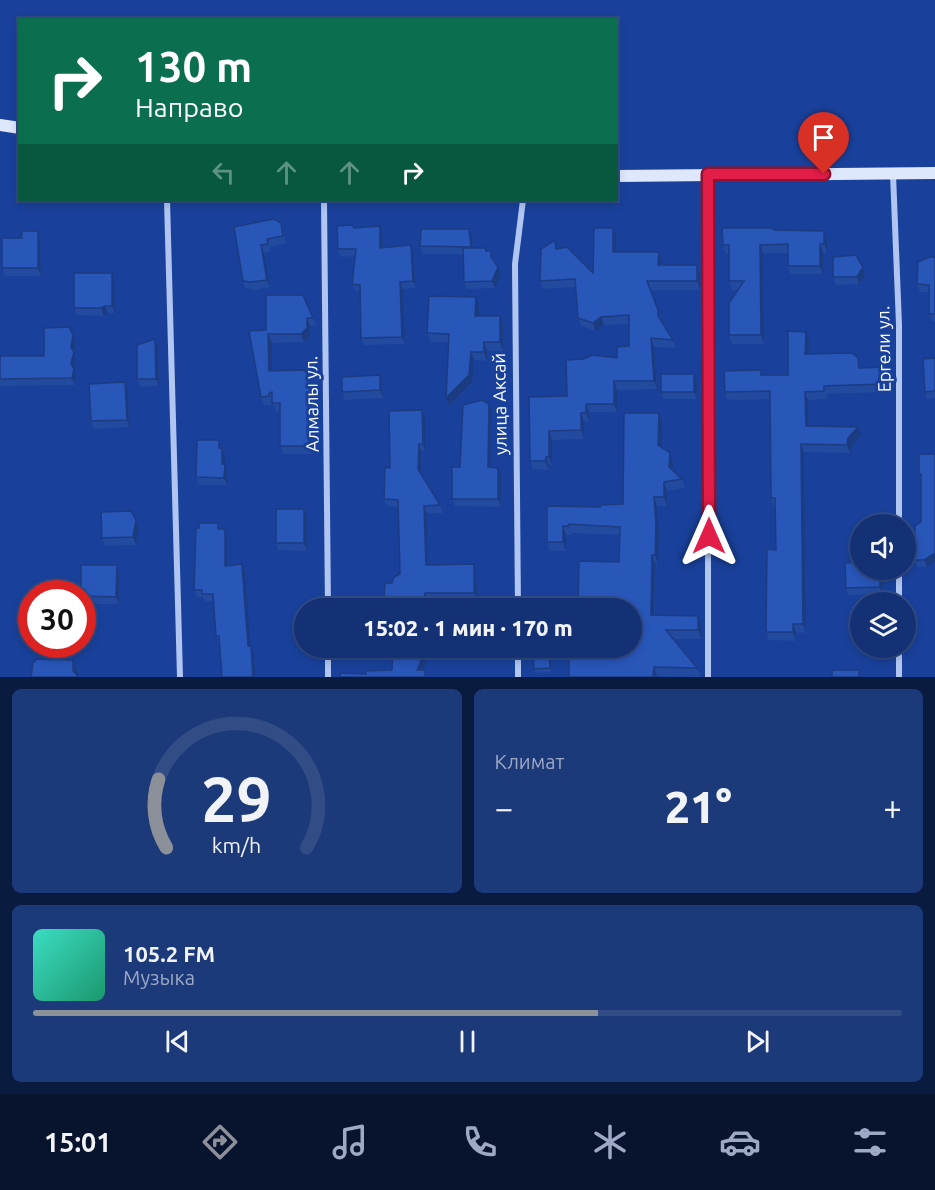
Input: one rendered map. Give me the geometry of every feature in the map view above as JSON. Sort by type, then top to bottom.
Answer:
[{"type":"main road","points":[[0,125],[18,129]]},
{"type":"main road","points":[[618,176],[935,173]]},
{"type":"street","points":[[708,174],[708,677]]},
{"type":"street","name":"Ергели ул.","points":[[893,174],[899,325],[899,514]]},
{"type":"street","points":[[167,201],[180,677]]},
{"type":"street","name":"Алмалы ул.","points":[[324,201],[328,598]]},
{"type":"street","name":"улица Аксай","points":[[518,598],[515,276],[519,220],[523,201]]},
{"type":"street","points":[[328,658],[328,677]]},
{"type":"street","points":[[518,658],[518,677]]},
{"type":"street","points":[[899,658],[899,677]]},
{"type":"building","points":[[274,219],[281,223],[283,236],[267,239],[268,244],[261,245],[267,280],[243,281],[234,227]]},
{"type":"building","points":[[352,225],[354,228],[380,226],[380,248],[411,245],[413,281],[400,282],[402,337],[361,338],[360,285],[352,284],[356,249],[338,249],[337,226]]},
{"type":"building","points":[[594,228],[613,228],[613,252],[659,252],[658,265],[697,265],[697,281],[647,281],[658,316],[673,340],[651,338],[654,381],[614,381],[614,404],[586,404],[586,413],[581,413],[581,430],[549,431],[549,457],[546,457],[545,461],[530,461],[529,397],[567,396],[566,360],[583,359],[593,355],[617,358],[617,347],[629,346],[629,315],[601,317],[593,323],[578,318],[575,279],[540,281],[541,249],[555,240],[556,249],[567,247],[593,273]]},
{"type":"building","points":[[722,228],[824,231],[824,244],[820,244],[820,266],[788,266],[788,244],[760,245],[761,335],[729,335],[729,303],[744,281],[729,281],[729,245],[723,245]]},
{"type":"building","points":[[421,229],[469,229],[471,247],[420,246]]},
{"type":"building","points":[[22,231],[38,231],[38,268],[2,268],[2,238],[22,238]]},
{"type":"building","points":[[463,248],[485,248],[486,251],[491,251],[491,257],[498,267],[492,281],[464,282]]},
{"type":"building","points":[[856,255],[863,267],[857,277],[833,277],[833,257]]},
{"type":"building","points":[[935,257],[935,314],[929,314],[929,285],[917,284],[918,262]]},
{"type":"building","points":[[74,273],[112,273],[112,306],[74,308]]},
{"type":"building","points":[[266,295],[303,295],[313,318],[307,318],[307,328],[301,334],[268,334],[269,371],[304,370],[310,377],[309,446],[280,446],[280,403],[272,403],[272,392],[269,396],[261,397],[249,331],[266,330]]},
{"type":"building","points":[[429,296],[476,297],[475,316],[500,316],[500,342],[484,342],[484,352],[471,352],[469,375],[446,398],[449,334],[427,333]]},
{"type":"building","points":[[69,327],[73,335],[71,347],[74,352],[71,364],[74,369],[72,378],[0,379],[0,356],[44,356],[44,328]]},
{"type":"building","points":[[788,331],[806,332],[805,354],[852,353],[858,358],[859,368],[886,367],[887,379],[884,384],[824,386],[824,391],[805,392],[806,426],[858,427],[848,438],[847,445],[801,444],[803,624],[793,624],[793,632],[766,632],[767,549],[776,550],[775,498],[771,498],[770,391],[725,392],[724,371],[761,370],[761,375],[788,375]]},
{"type":"building","points":[[155,339],[156,379],[137,379],[137,345]]},
{"type":"building","points":[[935,358],[935,391],[925,392],[923,359]]},
{"type":"building","points":[[661,374],[694,374],[694,392],[661,392]]},
{"type":"building","points":[[380,375],[380,390],[342,392],[342,377]]},
{"type":"building","points":[[125,382],[127,420],[91,421],[89,384]]},
{"type":"building","points":[[482,400],[489,404],[488,467],[498,468],[498,499],[452,499],[452,467],[460,467],[463,405]]},
{"type":"building","points":[[422,410],[423,444],[419,444],[418,469],[440,505],[424,506],[426,565],[474,564],[474,593],[425,593],[425,598],[384,598],[385,583],[392,583],[394,577],[400,574],[398,500],[384,499],[385,467],[390,468],[389,411]]},
{"type":"building","points":[[624,413],[659,413],[658,445],[670,453],[669,467],[682,479],[664,482],[664,497],[654,497],[656,525],[655,555],[652,555],[651,615],[698,616],[698,630],[666,630],[697,668],[654,667],[653,677],[569,677],[569,658],[642,658],[642,598],[578,598],[579,561],[619,562],[620,527],[569,524],[569,526],[563,526],[563,542],[547,542],[547,506],[600,507],[601,505],[623,504]]},
{"type":"building","points":[[197,440],[219,440],[219,448],[222,448],[222,464],[225,464],[224,478],[196,477]]},
{"type":"building","points":[[919,454],[935,454],[935,553],[924,560],[916,560],[916,525],[921,522],[921,474],[919,474]]},
{"type":"building","points":[[276,509],[304,509],[304,543],[276,543]]},
{"type":"building","points":[[131,511],[136,520],[133,537],[102,538],[101,512]]},
{"type":"building","points":[[199,523],[218,523],[218,529],[225,529],[225,566],[242,564],[248,646],[251,646],[253,677],[222,677],[213,594],[202,594],[202,590],[194,590],[196,528],[199,528]]},
{"type":"building","points":[[845,563],[850,563],[850,580],[880,580],[880,587],[846,588]]},
{"type":"building","points":[[81,565],[117,565],[116,597],[96,596],[96,580],[81,580]]},
{"type":"building","points":[[393,658],[422,658],[417,670],[425,670],[425,677],[340,677],[340,673],[366,674],[366,671],[392,670]]},
{"type":"building","points":[[533,658],[550,658],[550,668],[534,669]]},
{"type":"building","points":[[37,659],[73,660],[73,671],[77,677],[31,677],[33,663]]},
{"type":"building","points":[[832,670],[859,670],[859,677],[832,677]]},
{"type":"route","points":[[709,536],[708,174],[824,174]]}]
